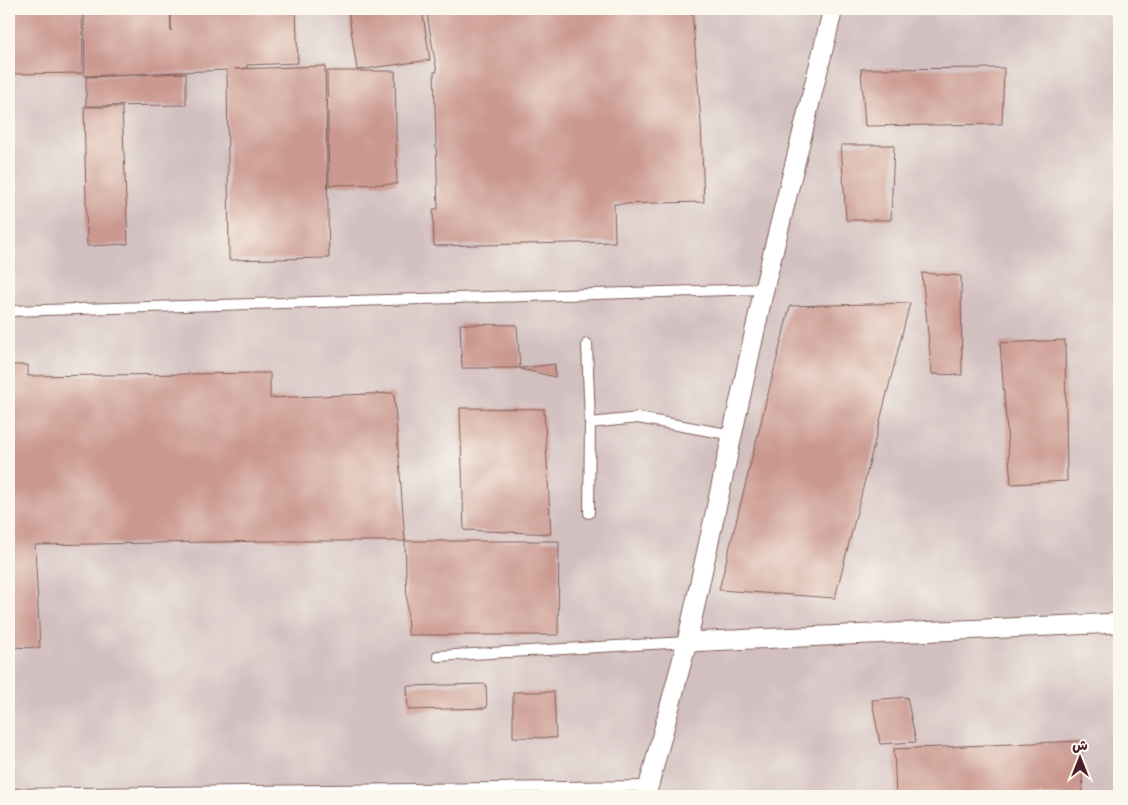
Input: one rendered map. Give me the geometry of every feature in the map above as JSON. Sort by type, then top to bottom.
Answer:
[{"type":"street","points":[[647,791],[687,642],[764,289],[833,9]]},
{"type":"street","points":[[687,642],[1119,623]]},
{"type":"lane","points":[[9,311],[764,289]]},
{"type":"lane","points":[[587,344],[590,423],[588,513]]},
{"type":"lane","points":[[590,423],[638,418],[733,435]]},
{"type":"lane","points":[[438,656],[687,642]]},
{"type":"lane","points":[[9,794],[647,791]]},
{"type":"shaded area","points":[[9,9],[1119,9],[1119,796],[9,796]]},
{"type":"building","points":[[9,9],[82,9],[83,73],[9,74]]},
{"type":"building","points":[[84,9],[170,9],[171,31],[171,9],[296,9],[298,63],[247,65],[247,68],[235,69],[325,66],[329,258],[229,260],[227,70],[85,76]]},
{"type":"building","points":[[348,9],[422,9],[430,60],[357,70]]},
{"type":"building","points":[[426,9],[692,9],[701,123],[704,202],[614,204],[615,242],[434,246],[433,209],[438,209],[434,72],[437,72]]},
{"type":"building","points":[[1004,68],[1002,124],[865,126],[861,69]]},
{"type":"building","points":[[327,71],[395,71],[397,184],[329,185]]},
{"type":"building","points":[[186,73],[186,105],[86,106],[86,77]]},
{"type":"building","points":[[84,107],[122,107],[128,244],[87,246]]},
{"type":"building","points":[[841,145],[894,145],[891,220],[846,220]]},
{"type":"building","points":[[922,273],[961,276],[962,375],[932,374]]},
{"type":"building","points":[[910,303],[835,598],[719,590],[790,306]]},
{"type":"building","points":[[460,324],[517,325],[520,368],[462,368]]},
{"type":"building","points":[[1065,340],[1067,481],[1011,484],[1000,343]]},
{"type":"building","points":[[555,364],[555,377],[521,369],[521,368]]},
{"type":"building","points":[[9,365],[28,365],[28,376],[270,373],[270,398],[394,393],[405,541],[35,545],[40,648],[9,647]]},
{"type":"building","points":[[460,408],[544,409],[551,534],[464,530]]},
{"type":"building","points":[[405,541],[559,541],[558,635],[408,635]]},
{"type":"building","points":[[486,684],[487,708],[408,710],[407,686]]},
{"type":"building","points":[[513,692],[554,692],[556,738],[513,737]]},
{"type":"building","points":[[907,697],[916,742],[880,744],[872,700]]},
{"type":"building","points":[[1081,741],[1083,796],[896,796],[894,749]]}]
